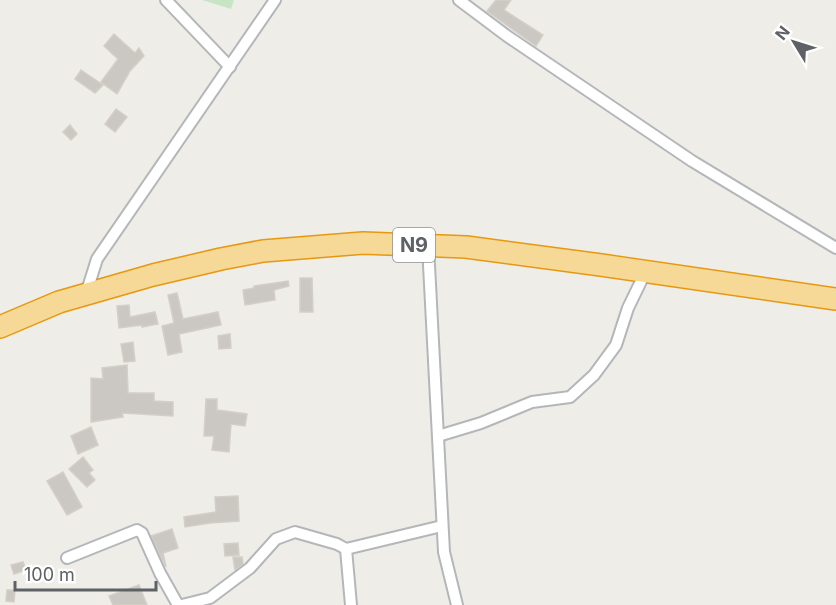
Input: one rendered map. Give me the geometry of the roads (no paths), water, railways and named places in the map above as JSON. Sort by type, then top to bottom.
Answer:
[{"type":"highway","name":"N9","points":[[0,327],[59,302],[153,275],[263,251],[363,243],[466,247],[836,299]]},
{"type":"street","points":[[166,0],[230,68]]},
{"type":"street","points":[[86,294],[97,259],[275,0]]},
{"type":"street","points":[[461,1],[507,36],[682,154],[836,248]]},
{"type":"street","points":[[428,246],[444,552],[457,605]]},
{"type":"street","points":[[438,436],[481,423],[532,402],[570,397],[594,375],[616,345],[628,308],[646,271]]},
{"type":"street","points":[[67,558],[137,530],[142,533],[160,573],[180,605],[210,598],[250,568],[276,539],[294,532],[346,549],[442,526]]},
{"type":"street","points":[[346,549],[351,605]]}]
